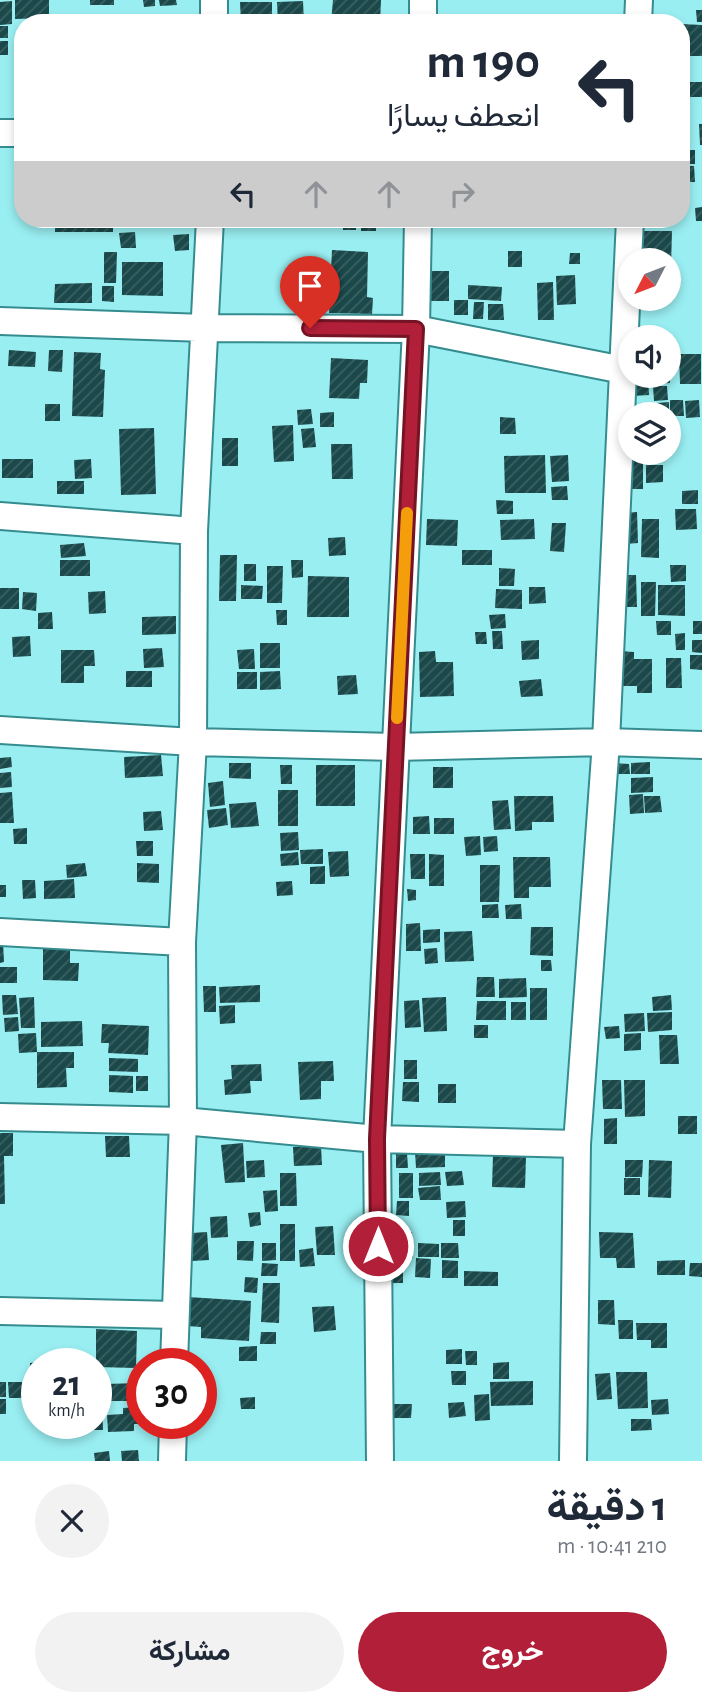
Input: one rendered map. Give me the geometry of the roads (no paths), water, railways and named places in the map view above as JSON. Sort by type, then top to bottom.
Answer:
[{"type":"street","points":[[174,1348],[183,1121],[182,942],[193,742],[194,531],[210,228]]},
{"type":"street","points":[[380,1461],[377,1139],[416,329],[418,228]]},
{"type":"street","points":[[625,325],[630,228]]},
{"type":"street","points":[[0,321],[205,328],[416,329],[618,369]]},
{"type":"street","points":[[573,1461],[577,1144],[606,742],[622,388]]},
{"type":"street","points":[[0,516],[194,531]]},
{"type":"street","points":[[0,730],[193,742],[395,747],[606,742],[702,745]]},
{"type":"street","points":[[0,932],[182,942]]},
{"type":"street","points":[[0,1117],[183,1121],[377,1139],[577,1144]]},
{"type":"street","points":[[0,1311],[175,1315]]},
{"type":"street","points":[[172,1461],[173,1439]]}]
